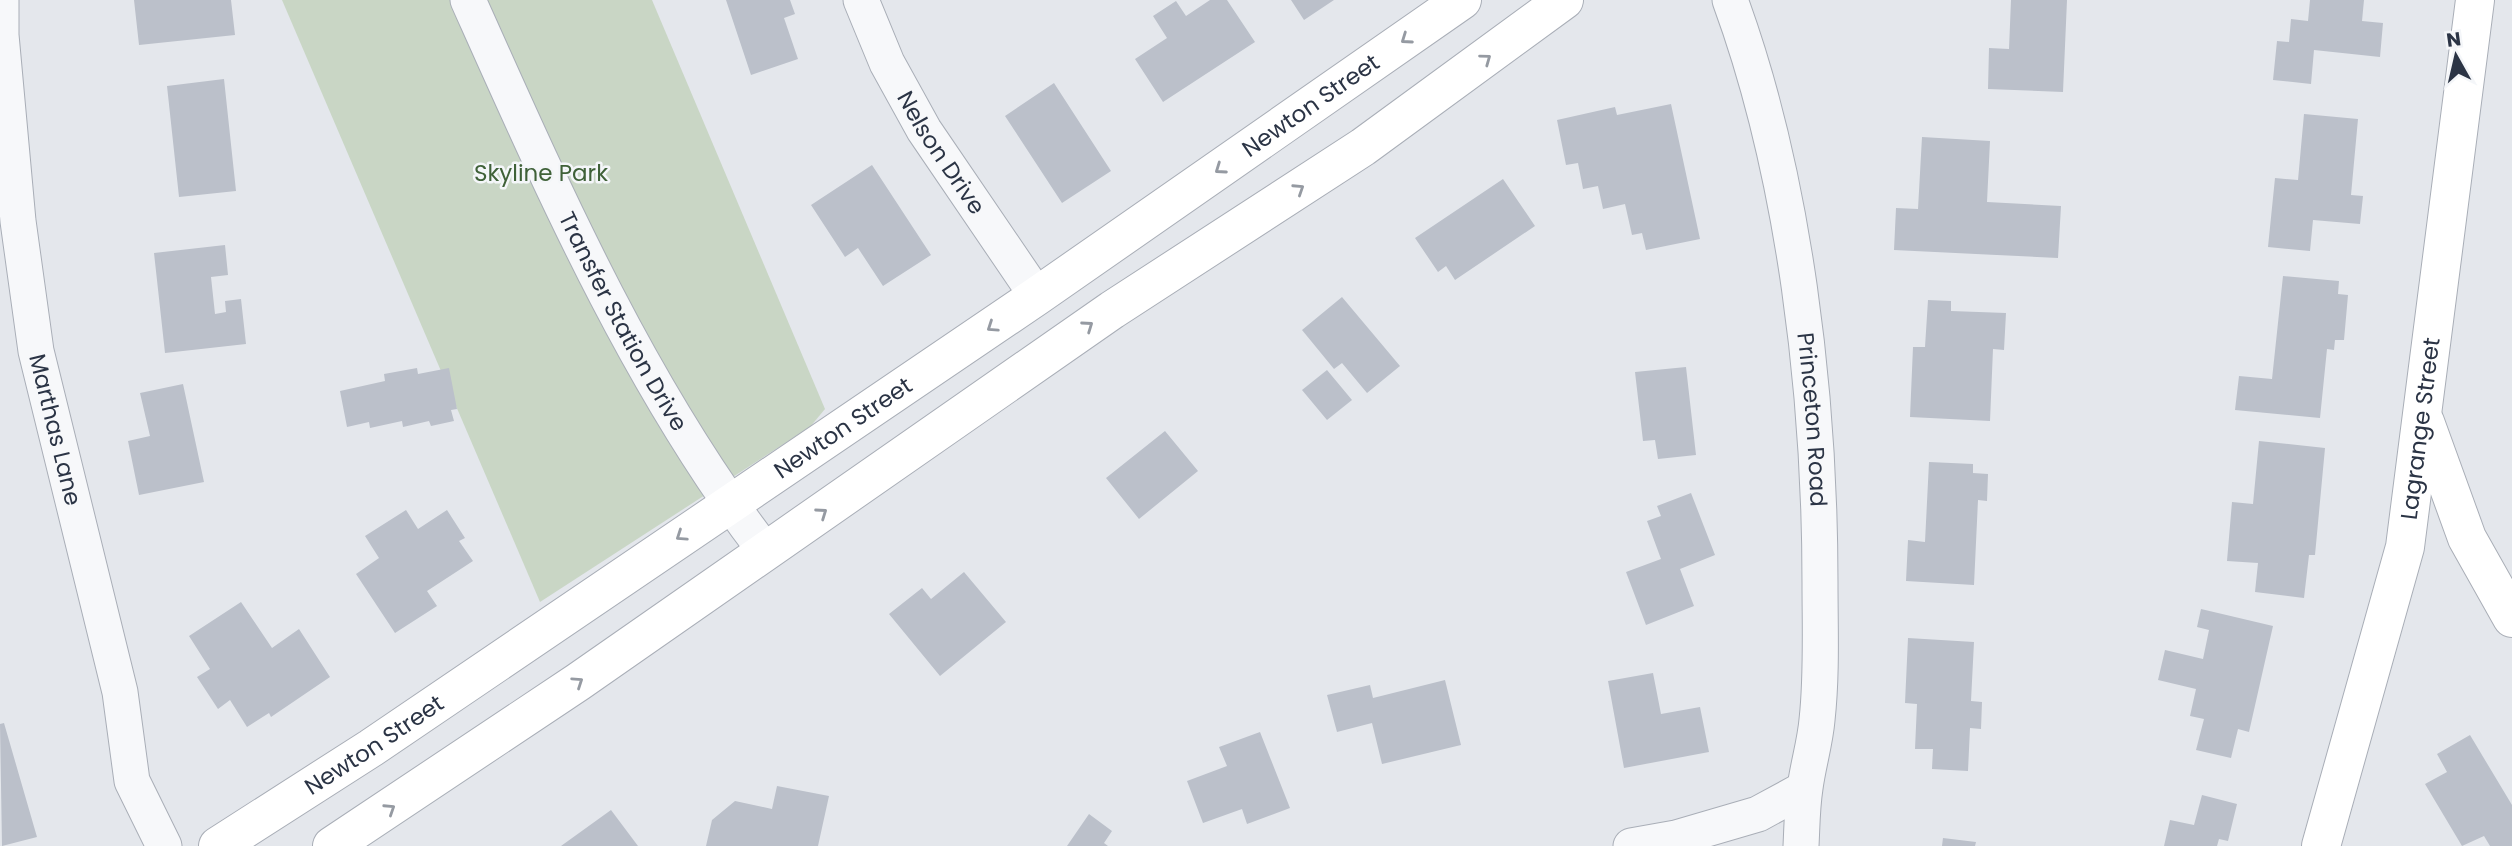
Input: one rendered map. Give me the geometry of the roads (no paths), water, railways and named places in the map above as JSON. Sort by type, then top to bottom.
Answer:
[{"type":"main road","name":"Newton Street","points":[[218,846],[371,748],[728,503],[1037,296],[1462,0]]},
{"type":"main road","points":[[332,846],[567,690],[1112,310],[1363,147],[1564,0]]},
{"type":"main road","name":"Lagrange Street","points":[[2321,846],[2406,547],[2475,0]]},
{"type":"main road","points":[[2423,417],[2467,538],[2512,618]]},
{"type":"street","name":"Marthas Lane","points":[[1,0],[1,36],[18,221],[36,352],[120,692],[132,782],[164,846]]},
{"type":"street","name":"Transfer Station Drive","points":[[468,0],[534,149],[628,336],[728,503],[766,552]]},
{"type":"street","name":"Nelson Drive","points":[[861,0],[887,63],[924,130],[1037,296]]},
{"type":"street","name":"Princeton Road","points":[[1730,0],[1761,97],[1787,215],[1810,376],[1820,514],[1820,611],[1817,721],[1804,789],[1801,846]]},
{"type":"street","points":[[1631,846],[1676,838],[1758,814],[1804,789]]},
{"type":"park label","name":"Skyline Park","points":[[541,173]]}]
